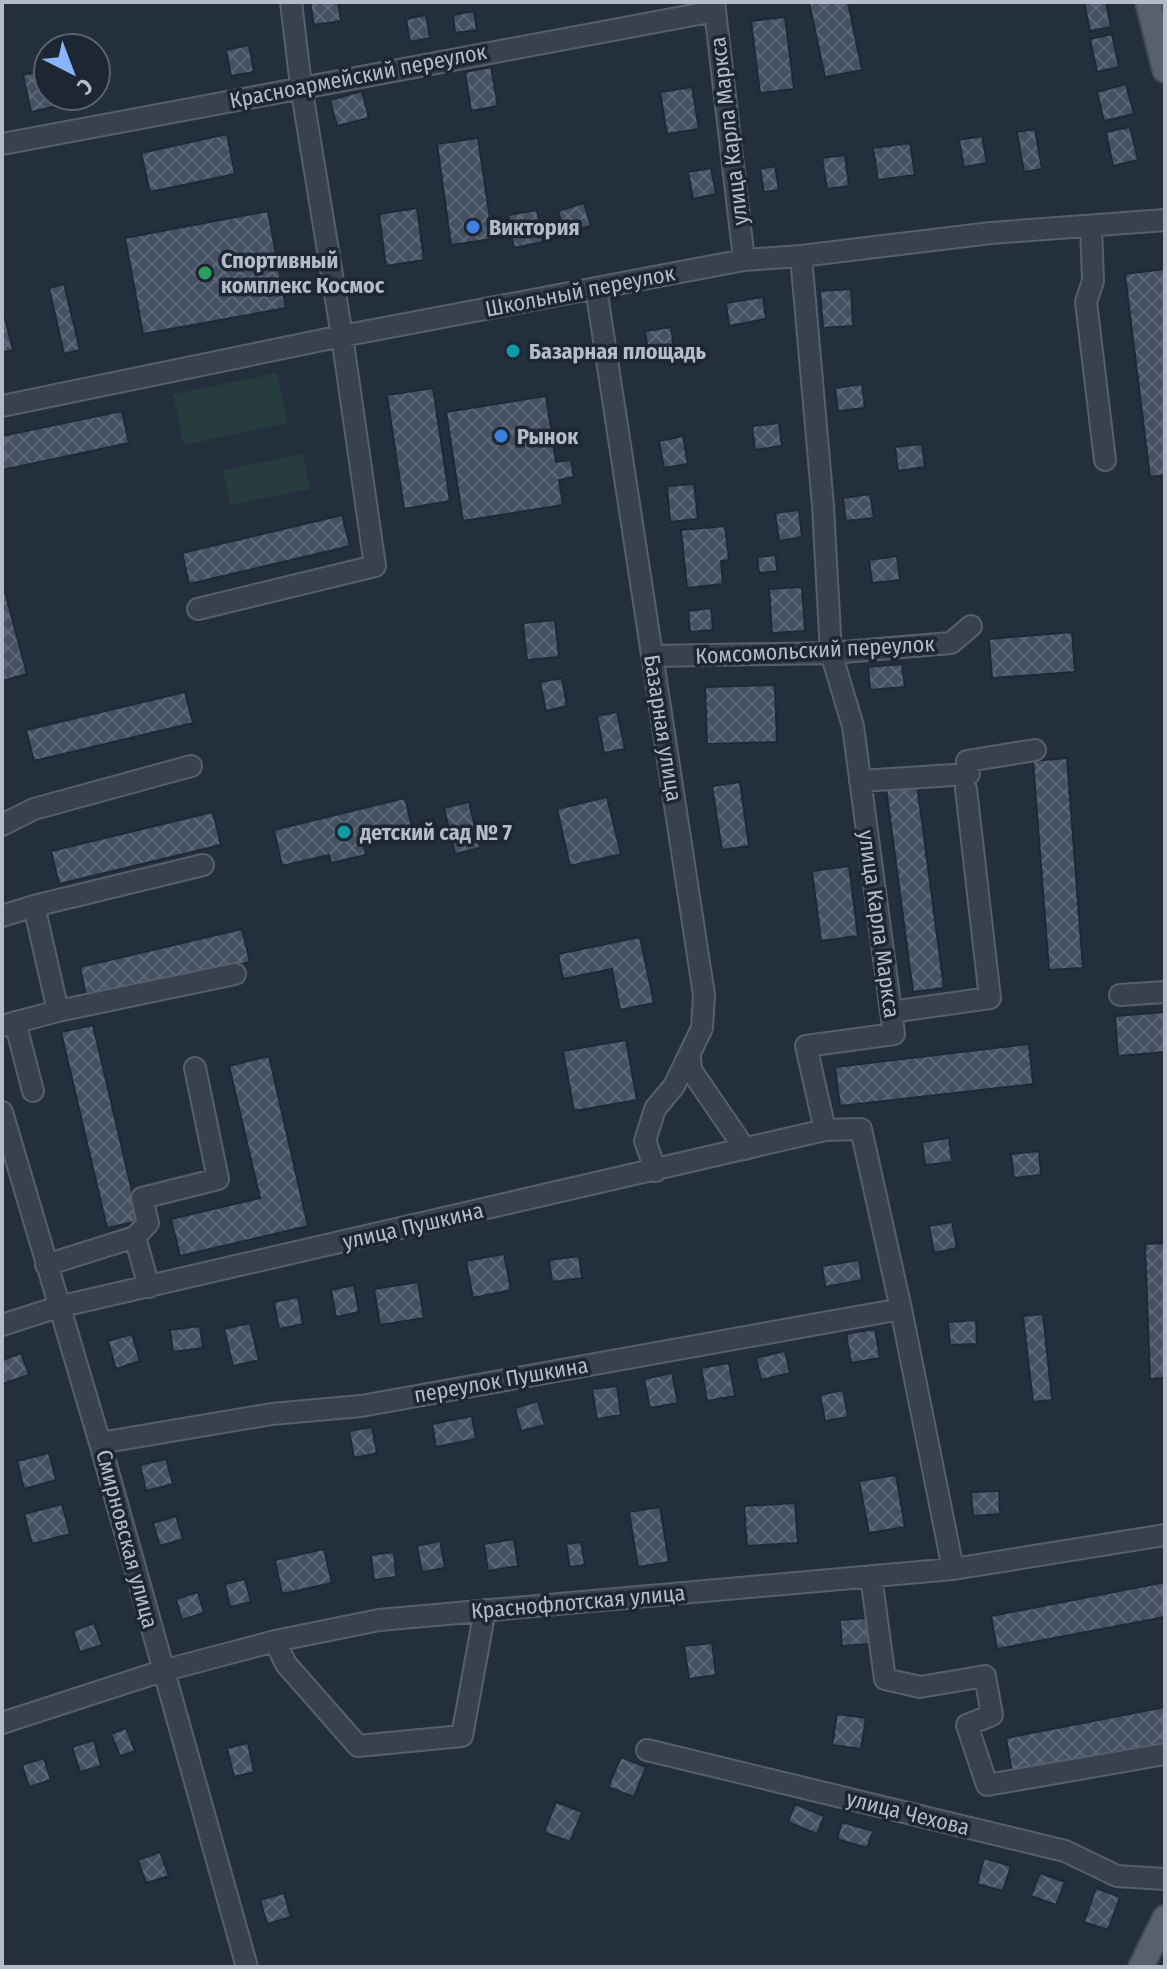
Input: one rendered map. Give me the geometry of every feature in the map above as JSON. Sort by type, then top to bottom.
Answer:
[{"type":"main road","points":[[1148,2],[1165,70]]},
{"type":"main road","points":[[1141,1967],[1165,1918]]},
{"type":"street","points":[[198,609],[375,566],[342,336],[301,86],[291,2]]},
{"type":"street","name":"Красноармейский переулок","points":[[2,144],[715,6]]},
{"type":"street","name":"улица Карла Маркса","points":[[715,6],[744,260]]},
{"type":"street","name":"Школьный переулок","points":[[2,406],[342,336],[744,260],[991,233],[1165,220]]},
{"type":"street","points":[[1091,226],[1093,281],[1086,302],[1105,460]]},
{"type":"street","name":"улица Карла Маркса","points":[[801,256],[823,506],[831,653],[853,726],[894,1034],[806,1046],[825,1130]]},
{"type":"street","name":"Базарная улица","points":[[596,288],[704,995],[702,1028],[674,1086],[655,1109],[645,1141],[656,1171]]},
{"type":"street","name":"Комсомольский переулок","points":[[652,656],[831,653],[951,643],[971,626]]},
{"type":"street","points":[[860,781],[969,774],[967,761],[1035,750]]},
{"type":"street","points":[[2,825],[34,809],[191,766]]},
{"type":"street","points":[[891,1012],[990,998],[966,789]]},
{"type":"street","points":[[2,916],[203,865]]},
{"type":"street","points":[[34,906],[58,1011]]},
{"type":"street","points":[[33,1091],[9,1024],[235,974]]},
{"type":"street","points":[[1120,995],[1165,992]]},
{"type":"street","points":[[690,1057],[691,1070],[745,1149]]},
{"type":"street","points":[[46,1265],[135,1237],[148,1223],[142,1198],[218,1179],[195,1068]]},
{"type":"street","name":"Смирновская улица","points":[[2,1112],[10,1165],[46,1265],[100,1443],[247,1967]]},
{"type":"street","points":[[825,1130],[861,1129],[953,1569]]},
{"type":"street","name":"улица Пушкина","points":[[2,1325],[58,1307],[825,1130]]},
{"type":"street","points":[[135,1237],[149,1287]]},
{"type":"street","name":"переулок Пушкина","points":[[100,1443],[272,1414],[361,1406],[901,1309]]},
{"type":"street","name":"Краснофлотская улица","points":[[2,1723],[162,1671],[275,1641],[379,1620],[953,1569],[1165,1535]]},
{"type":"street","points":[[871,1576],[885,1679],[920,1687],[985,1676],[992,1715],[967,1725],[987,1785],[1165,1754]]},
{"type":"street","points":[[275,1641],[286,1664],[358,1746],[462,1736],[485,1610]]},
{"type":"street","name":"улица Чехова","points":[[647,1750],[1065,1851],[1117,1876],[1165,1879]]},
{"type":"green space","points":[[277,373],[288,423],[184,445],[173,394]]},
{"type":"green space","points":[[303,454],[310,489],[230,505],[223,470]]},
{"type":"building","points":[[310,2],[338,2],[341,21],[314,25]]},
{"type":"building","points":[[809,2],[848,2],[862,70],[825,77]]},
{"type":"building","points":[[1084,2],[1106,2],[1111,27],[1090,31]]},
{"type":"building","points":[[474,11],[477,30],[455,33],[453,15]]},
{"type":"building","points":[[426,15],[430,38],[410,42],[406,19]]},
{"type":"building","points":[[785,17],[794,89],[760,93],[751,21]]},
{"type":"building","points":[[1112,34],[1119,67],[1097,72],[1090,39]]},
{"type":"building","points":[[249,45],[254,72],[231,76],[226,50]]},
{"type":"building","points":[[491,67],[498,106],[471,111],[465,72]]},
{"type":"building","points":[[32,73],[32,112],[31,112],[23,75]]},
{"type":"building","points":[[1126,84],[1134,114],[1104,121],[1097,92]]},
{"type":"building","points":[[692,87],[699,129],[667,134],[660,92]]},
{"type":"building","points":[[362,91],[369,118],[337,126],[330,100]]},
{"type":"building","points":[[1130,127],[1138,160],[1113,166],[1106,132]]},
{"type":"building","points":[[1035,129],[1042,169],[1024,172],[1017,132]]},
{"type":"building","points":[[227,134],[235,174],[150,192],[141,153]]},
{"type":"building","points":[[982,136],[987,163],[964,167],[959,140]]},
{"type":"building","points":[[478,138],[493,239],[451,245],[437,144]]},
{"type":"building","points":[[910,143],[915,175],[878,180],[873,148]]},
{"type":"building","points":[[845,155],[849,186],[827,189],[822,158]]},
{"type":"building","points":[[775,166],[779,190],[764,192],[760,169]]},
{"type":"building","points":[[711,168],[716,194],[693,199],[688,172]]},
{"type":"building","points":[[584,203],[591,226],[564,233],[558,211]]},
{"type":"building","points":[[417,208],[424,260],[386,266],[379,214]]},
{"type":"building","points":[[537,210],[543,242],[514,248],[508,215]]},
{"type":"building","name":"Спортивный комплекс Космос","points":[[268,211],[286,308],[143,334],[125,238]]},
{"type":"building","points":[[1164,269],[1165,475],[1150,477],[1125,274]]},
{"type":"building","points":[[64,284],[80,350],[64,354],[49,288]]},
{"type":"building","points":[[851,289],[853,326],[823,328],[820,291]]},
{"type":"building","points":[[763,297],[766,319],[729,326],[726,303]]},
{"type":"building","points":[[2,307],[13,350],[2,353]]},
{"type":"building","points":[[671,327],[675,355],[649,358],[645,331]]},
{"type":"building","points":[[862,384],[865,408],[838,411],[835,388]]},
{"type":"building","points":[[433,388],[450,501],[404,509],[387,395]]},
{"type":"building","name":"Рынок","points":[[546,396],[556,462],[571,460],[574,477],[559,480],[563,505],[463,521],[446,412]]},
{"type":"building","points":[[122,411],[129,443],[2,470],[2,436]]},
{"type":"building","points":[[779,423],[782,446],[755,450],[752,426]]},
{"type":"building","points":[[683,436],[688,464],[664,468],[659,441]]},
{"type":"building","points":[[922,444],[925,467],[898,471],[895,447]]},
{"type":"building","points":[[694,484],[698,519],[670,522],[667,486]]},
{"type":"building","points":[[870,494],[874,518],[846,521],[843,498]]},
{"type":"building","points":[[799,510],[802,537],[779,541],[775,513]]},
{"type":"building","points":[[342,515],[350,546],[189,584],[182,553]]},
{"type":"building","points":[[725,526],[729,560],[721,561],[723,584],[687,588],[681,530]]},
{"type":"building","points":[[776,555],[777,571],[759,573],[757,557]]},
{"type":"building","points":[[897,556],[900,580],[872,583],[869,560]]},
{"type":"building","points":[[2,581],[27,674],[2,681]]},
{"type":"building","points":[[802,587],[805,631],[772,633],[769,589]]},
{"type":"building","points":[[711,608],[713,630],[690,632],[688,611]]},
{"type":"building","points":[[555,620],[559,657],[527,660],[523,623]]},
{"type":"building","points":[[1072,632],[1075,672],[992,678],[989,639]]},
{"type":"building","points":[[902,664],[905,687],[870,690],[868,667]]},
{"type":"building","points":[[562,678],[567,706],[546,711],[540,682]]},
{"type":"building","points":[[775,685],[777,742],[707,744],[705,687]]},
{"type":"building","points":[[185,692],[193,723],[34,761],[26,730]]},
{"type":"building","points":[[617,712],[625,749],[604,753],[597,716]]},
{"type":"building","points":[[1067,758],[1083,968],[1049,970],[1033,761]]},
{"type":"building","points":[[740,782],[749,846],[722,850],[712,786]]},
{"type":"building","points":[[917,784],[944,988],[913,992],[886,788]]},
{"type":"building","points":[[607,797],[621,854],[570,866],[557,809]]},
{"type":"building","name":"детский сад № 7","points":[[405,798],[414,835],[364,846],[366,855],[331,863],[329,855],[282,866],[274,830]]},
{"type":"building","points":[[469,802],[480,848],[455,854],[444,808]]},
{"type":"building","points":[[213,812],[221,845],[59,884],[51,851]]},
{"type":"building","points":[[849,866],[858,936],[821,941],[812,871]]},
{"type":"building","points":[[242,929],[250,962],[87,1001],[80,967]]},
{"type":"building","points":[[640,937],[654,1003],[620,1010],[612,969],[563,979],[558,954]]},
{"type":"building","points":[[1165,1012],[1165,1052],[1118,1056],[1115,1016]]},
{"type":"building","points":[[93,1025],[139,1221],[107,1228],[61,1032]]},
{"type":"building","points":[[626,1040],[637,1100],[574,1111],[563,1051]]},
{"type":"building","points":[[1029,1044],[1033,1084],[840,1106],[835,1067]]},
{"type":"building","points":[[269,1056],[308,1226],[180,1256],[171,1219],[260,1198],[229,1066]]},
{"type":"building","points":[[949,1138],[952,1162],[925,1165],[922,1142]]},
{"type":"building","points":[[1039,1151],[1041,1175],[1014,1178],[1011,1154]]},
{"type":"building","points":[[952,1222],[957,1248],[934,1253],[929,1226]]},
{"type":"building","points":[[1165,1243],[1165,1378],[1150,1379],[1145,1244]]},
{"type":"building","points":[[504,1254],[511,1290],[473,1298],[466,1261]]},
{"type":"building","points":[[579,1256],[582,1278],[552,1282],[549,1260]]},
{"type":"building","points":[[859,1260],[862,1280],[825,1287],[822,1266]]},
{"type":"building","points":[[418,1282],[424,1318],[380,1325],[374,1289]]},
{"type":"building","points":[[354,1285],[359,1312],[336,1317],[331,1290]]},
{"type":"building","points":[[298,1297],[303,1324],[279,1329],[274,1302]]},
{"type":"building","points":[[1043,1314],[1052,1400],[1033,1402],[1023,1316]]},
{"type":"building","points":[[976,1320],[977,1344],[950,1345],[948,1322]]},
{"type":"building","points":[[250,1323],[259,1360],[233,1366],[224,1329]]},
{"type":"building","points":[[200,1326],[203,1348],[173,1352],[170,1330]]},
{"type":"building","points":[[875,1329],[880,1358],[851,1363],[846,1334]]},
{"type":"building","points":[[132,1334],[140,1361],[116,1369],[108,1341]]},
{"type":"building","points":[[785,1351],[790,1373],[761,1380],[756,1358]]},
{"type":"building","points":[[21,1353],[29,1375],[2,1384],[2,1360]]},
{"type":"building","points":[[729,1363],[735,1396],[707,1401],[701,1368]]},
{"type":"building","points":[[672,1373],[678,1403],[650,1408],[644,1379]]},
{"type":"building","points":[[617,1386],[621,1415],[597,1419],[592,1389]]},
{"type":"building","points":[[843,1390],[848,1417],[825,1421],[820,1395]]},
{"type":"building","points":[[538,1401],[545,1425],[521,1431],[515,1408]]},
{"type":"building","points":[[472,1416],[476,1439],[436,1447],[432,1424]]},
{"type":"building","points":[[372,1427],[377,1453],[354,1458],[349,1431]]},
{"type":"building","points":[[49,1453],[56,1480],[24,1489],[17,1461]]},
{"type":"building","points":[[166,1459],[173,1484],[146,1491],[140,1465]]},
{"type":"building","points":[[896,1475],[905,1527],[869,1533],[859,1481]]},
{"type":"building","points":[[999,1491],[1000,1514],[973,1516],[971,1492]]},
{"type":"building","points":[[795,1503],[798,1543],[747,1546],[744,1506]]},
{"type":"building","points":[[62,1504],[70,1534],[32,1544],[24,1514]]},
{"type":"building","points":[[660,1507],[669,1562],[638,1567],[629,1512]]},
{"type":"building","points":[[176,1516],[183,1539],[160,1546],[153,1523]]},
{"type":"building","points":[[514,1539],[518,1566],[488,1571],[484,1544]]},
{"type":"building","points":[[440,1541],[445,1568],[422,1572],[417,1546]]},
{"type":"building","points":[[581,1542],[585,1565],[570,1567],[566,1544]]},
{"type":"building","points":[[324,1549],[332,1583],[282,1594],[275,1560]]},
{"type":"building","points":[[394,1552],[396,1577],[374,1580],[371,1555]]},
{"type":"building","points":[[245,1579],[251,1602],[230,1607],[225,1584]]},
{"type":"building","points":[[1165,1582],[1165,1617],[997,1649],[991,1616]]},
{"type":"building","points":[[198,1592],[204,1613],[182,1620],[176,1599]]},
{"type":"building","points":[[867,1618],[869,1644],[842,1646],[840,1620]]},
{"type":"building","points":[[94,1623],[102,1645],[80,1652],[73,1631]]},
{"type":"building","points":[[712,1643],[716,1675],[689,1679],[684,1646]]},
{"type":"building","points":[[1165,1707],[1165,1743],[1012,1773],[1006,1738]]},
{"type":"building","points":[[837,1714],[866,1718],[861,1749],[832,1745]]},
{"type":"building","points":[[126,1728],[135,1751],[120,1756],[111,1734]]},
{"type":"building","points":[[94,1740],[101,1766],[80,1772],[72,1747]]},
{"type":"building","points":[[248,1743],[254,1772],[234,1777],[227,1748]]},
{"type":"building","points":[[621,1757],[646,1767],[634,1797],[608,1787]]},
{"type":"building","points":[[44,1758],[51,1780],[29,1787],[22,1765]]},
{"type":"building","points":[[556,1802],[582,1812],[570,1842],[544,1832]]},
{"type":"building","points":[[795,1804],[824,1816],[817,1834],[788,1822]]},
{"type":"building","points":[[842,1822],[873,1831],[867,1848],[837,1839]]},
{"type":"building","points":[[160,1852],[169,1876],[146,1883],[138,1860]]},
{"type":"building","points":[[984,1858],[1011,1866],[1003,1891],[977,1884]]},
{"type":"building","points":[[1040,1873],[1065,1882],[1056,1905],[1031,1896]]},
{"type":"building","points":[[1096,1888],[1120,1897],[1108,1930],[1084,1922]]},
{"type":"building","points":[[284,1893],[291,1917],[267,1924],[260,1900]]},
{"type":"place","name":"Виктория","points":[[473,227]]},
{"type":"place","name":"Спортивный комплекс Космос","points":[[205,273]]},
{"type":"place","name":"Базарная площадь","points":[[513,351]]},
{"type":"place","name":"Рынок","points":[[501,436]]},
{"type":"place","name":"детский сад № 7","points":[[344,832]]}]
